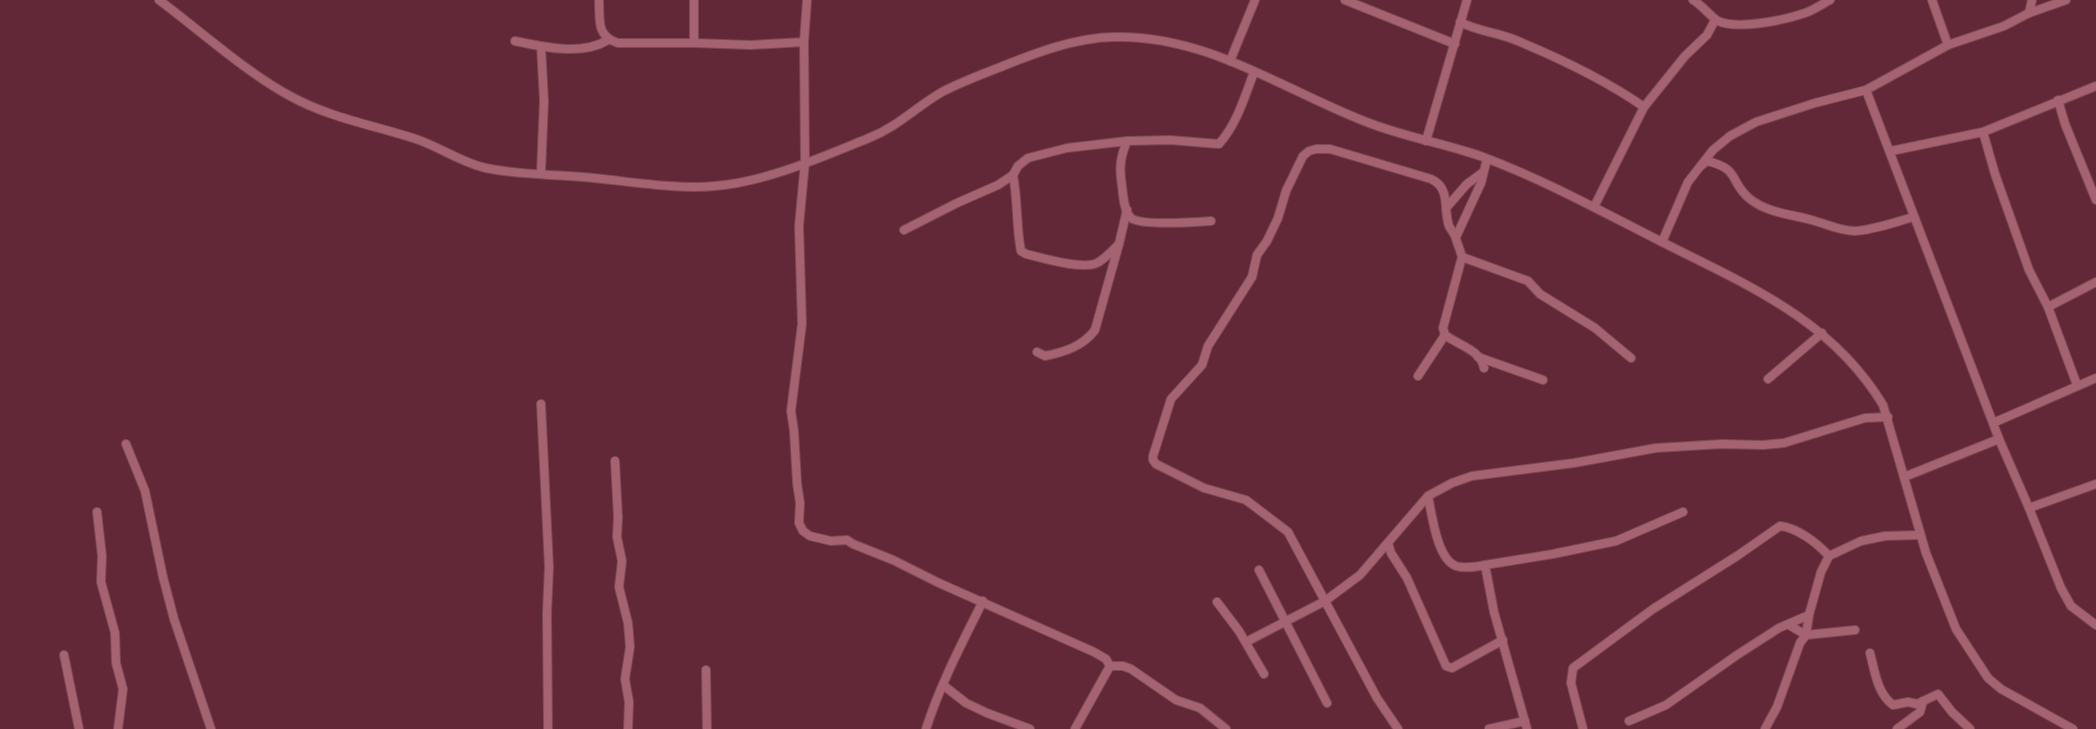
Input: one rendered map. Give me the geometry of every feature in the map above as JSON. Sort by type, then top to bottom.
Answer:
[{"type":"street","points":[[159,0],[246,67],[315,109],[417,140],[482,168],[694,187],[716,186],[773,174],[880,134],[943,92],[1041,51],[1075,42],[1110,37],[1153,38],[1192,47],[1230,61],[1362,121],[1487,159],[1594,207],[1776,300],[1822,333],[1873,388],[1888,417],[1920,535],[1956,630],[1988,678],[2022,702],[2073,729]]},
{"type":"street","points":[[599,0],[601,28],[608,40]]},
{"type":"street","points":[[694,0],[694,43]]},
{"type":"street","points":[[807,0],[804,42],[805,162],[799,226],[801,324],[791,411],[800,503],[799,523],[803,531],[810,536],[847,540],[1094,652],[1106,659],[1110,666]]},
{"type":"street","points":[[1230,61],[1255,0]]},
{"type":"street","points":[[1345,0],[1455,44]]},
{"type":"street","points":[[1426,141],[1467,0]]},
{"type":"street","points":[[1693,0],[1715,20],[1742,24],[1776,21],[1807,13],[1830,0]]},
{"type":"street","points":[[1932,0],[1948,45]]},
{"type":"street","points":[[2029,14],[2032,0]]},
{"type":"street","points":[[1662,242],[1683,192],[1699,167],[1713,150],[1730,136],[1756,122],[1866,90],[1948,45],[2004,26],[2066,0]]},
{"type":"street","points":[[1594,207],[1644,107],[1685,56],[1707,34],[1715,20]]},
{"type":"street","points":[[1460,22],[1473,29],[1509,38],[1594,76],[1644,107]]},
{"type":"street","points":[[515,41],[571,48],[597,45],[608,40],[618,43],[751,45],[804,42]]},
{"type":"street","points":[[541,46],[544,101],[541,174]]},
{"type":"street","points":[[904,230],[998,185],[1013,174],[1018,166],[1028,158],[1067,148],[1127,141],[1170,140],[1219,144],[1226,137],[1241,108],[1254,72]]},
{"type":"street","points":[[1891,151],[1983,132],[2096,86]]},
{"type":"street","points":[[1866,90],[1999,439],[2061,588],[2071,606],[2096,626]]},
{"type":"street","points":[[2058,100],[2065,124],[2096,200]]},
{"type":"street","points":[[1983,132],[1995,174],[2029,270],[2048,307],[2077,385]]},
{"type":"street","points":[[1036,352],[1045,356],[1073,348],[1090,338],[1095,330],[1126,210],[1119,160],[1127,141]]},
{"type":"street","points":[[1398,729],[1377,698],[1288,532],[1246,500],[1203,488],[1156,464],[1153,456],[1171,399],[1202,365],[1208,346],[1229,310],[1245,290],[1252,277],[1257,255],[1278,218],[1286,191],[1303,156],[1309,151],[1330,149],[1437,182],[1444,191],[1449,225],[1456,237]]},
{"type":"street","points":[[1484,368],[1482,360],[1471,350],[1445,335],[1443,328],[1462,257],[1456,245],[1456,237],[1481,183],[1487,159]]},
{"type":"street","points":[[1699,167],[1707,161],[1726,167],[1733,173],[1741,191],[1760,206],[1844,230],[1858,231],[1914,217]]},
{"type":"street","points":[[1446,208],[1467,184],[1482,173]]},
{"type":"street","points":[[1013,174],[1017,192],[1019,238],[1022,251],[1026,254],[1092,265],[1099,262],[1119,244]]},
{"type":"street","points":[[1126,210],[1131,218],[1138,221],[1189,223],[1211,221]]},
{"type":"street","points":[[1462,257],[1528,281],[1540,294],[1595,328],[1631,357]]},
{"type":"street","points":[[2048,307],[2096,282]]},
{"type":"street","points":[[1768,379],[1822,333]]},
{"type":"street","points":[[1418,376],[1445,335]]},
{"type":"street","points":[[1478,357],[1543,380]]},
{"type":"street","points":[[1993,423],[2096,378]]},
{"type":"street","points":[[541,404],[549,567],[548,729]]},
{"type":"street","points":[[1246,642],[1325,601],[1366,570],[1428,496],[1452,483],[1472,476],[1574,463],[1656,448],[1784,443],[1865,418],[1888,417]]},
{"type":"street","points":[[1904,477],[1999,439]]},
{"type":"street","points":[[126,444],[145,491],[174,619],[211,729]]},
{"type":"street","points":[[615,460],[617,537],[622,561],[619,587],[628,623],[630,647],[625,679],[629,702],[628,729]]},
{"type":"street","points":[[2029,508],[2096,484]]},
{"type":"street","points":[[1428,496],[1444,556],[1457,566],[1472,567],[1616,541],[1683,512]]},
{"type":"street","points":[[97,512],[102,556],[101,582],[115,633],[116,663],[123,689],[118,729]]},
{"type":"street","points":[[1583,729],[1571,683],[1573,668],[1653,609],[1780,526],[1788,527],[1807,538],[1821,547],[1829,556]]},
{"type":"street","points":[[1765,729],[1777,707],[1800,643],[1806,635],[1821,572],[1829,556],[1861,541],[1885,536],[1920,535]]},
{"type":"street","points":[[1388,543],[1391,553],[1407,578],[1446,666],[1452,668],[1503,640]]},
{"type":"street","points":[[1485,565],[1494,612],[1526,725],[1489,729]]},
{"type":"street","points":[[1259,570],[1327,703]]},
{"type":"street","points":[[926,729],[932,710],[983,602]]},
{"type":"street","points":[[1217,602],[1246,642],[1264,674]]},
{"type":"street","points":[[1629,721],[1666,705],[1779,628],[1809,615]]},
{"type":"street","points":[[1789,625],[1806,635],[1856,630]]},
{"type":"street","points":[[1870,653],[1882,694],[1893,705],[1908,702],[1917,704],[1938,694],[1952,712],[1970,729]]},
{"type":"street","points":[[64,655],[79,729]]},
{"type":"street","points":[[1076,729],[1110,666]]},
{"type":"street","points":[[1110,666],[1123,666],[1131,669],[1176,700],[1200,708],[1226,729]]},
{"type":"street","points":[[706,669],[707,729]]},
{"type":"street","points":[[944,685],[966,703],[1028,728]]},
{"type":"street","points":[[1897,729],[1920,712],[1923,701]]}]
